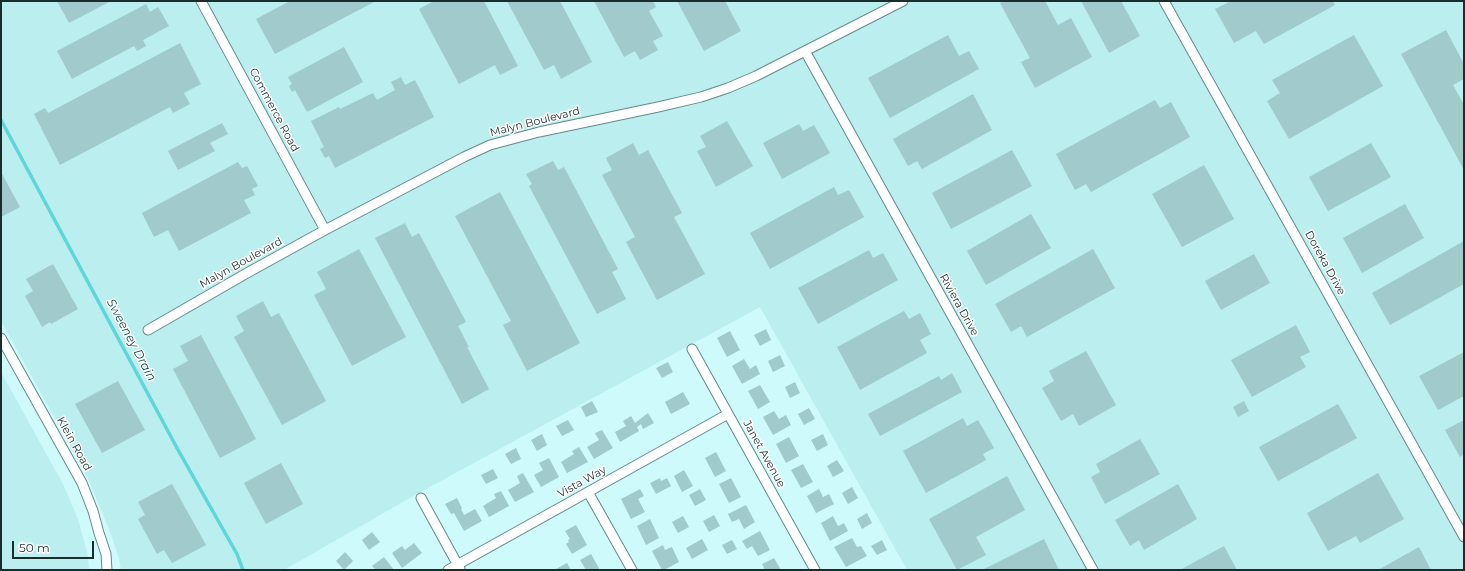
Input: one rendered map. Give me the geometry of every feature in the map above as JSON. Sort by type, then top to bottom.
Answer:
[{"type":"street","name":"Commerce Road","points":[[201,1],[325,230]]},
{"type":"street","name":"Malyn Boulevard","points":[[148,330],[325,230],[464,157],[490,145],[539,132],[701,97],[728,88],[903,1]]},
{"type":"street","name":"Doreka Drive","points":[[1164,1],[1460,521],[1464,537]]},
{"type":"street","name":"Riviera Drive","points":[[805,51],[1093,570]]},
{"type":"street","name":"Klein Road","points":[[1,338],[82,483],[93,510],[106,554],[107,570]]},
{"type":"street","name":"Janet Avenue","points":[[692,349],[815,570]]},
{"type":"street","name":"Vista Way","points":[[448,570],[459,567],[588,492],[728,414]]},
{"type":"street","points":[[588,492],[632,570]]},
{"type":"street","points":[[421,498],[459,567]]},
{"type":"shaded area","points":[[1,1],[1464,1],[1464,570],[907,570],[760,307],[417,494],[284,570],[121,570],[112,537],[88,478],[1,321]]},
{"type":"shaded area","points":[[1,372],[63,484],[78,519],[88,556],[89,570],[1,570]]},
{"type":"building","points":[[57,1],[111,1],[69,23]]},
{"type":"building","points":[[290,1],[376,1],[275,54],[256,19]]},
{"type":"building","points":[[434,1],[484,1],[518,66],[500,75],[495,65],[459,84],[419,9]]},
{"type":"building","points":[[507,1],[560,1],[592,62],[561,79],[554,65],[544,70]]},
{"type":"building","points":[[594,1],[653,1],[656,7],[649,11],[663,36],[653,41],[658,50],[640,60],[635,51],[624,57]]},
{"type":"building","points":[[677,1],[725,1],[741,31],[704,51]]},
{"type":"building","points":[[1004,1],[1045,1],[1058,25],[1071,18],[1092,57],[1035,88],[1021,62],[1030,58],[1000,3]]},
{"type":"building","points":[[1081,1],[1121,1],[1140,36],[1109,53]]},
{"type":"building","points":[[1231,1],[1333,1],[1335,5],[1264,44],[1256,31],[1234,43],[1215,9]]},
{"type":"building","points":[[146,4],[150,12],[158,7],[169,26],[143,40],[146,46],[137,51],[134,46],[72,79],[57,51]]},
{"type":"building","points":[[1446,30],[1464,64],[1464,79],[1453,85],[1464,105],[1464,170],[1401,54]]},
{"type":"building","points":[[948,35],[959,56],[969,51],[979,69],[890,118],[868,78]]},
{"type":"building","points":[[1354,35],[1383,86],[1289,139],[1267,101],[1280,93],[1272,80]]},
{"type":"building","points":[[180,43],[201,84],[184,93],[190,104],[173,113],[170,107],[60,165],[34,114],[45,108],[48,113]]},
{"type":"building","points":[[344,47],[363,82],[307,112],[295,90],[292,92],[289,86],[292,84],[288,77]]},
{"type":"building","points":[[401,77],[405,85],[415,80],[434,117],[335,168],[329,156],[325,158],[320,149],[324,147],[311,121],[339,107],[340,109],[373,93],[377,100],[395,90],[391,82]]},
{"type":"building","points":[[973,94],[992,130],[922,169],[917,161],[908,166],[893,139]]},
{"type":"building","points":[[1155,100],[1160,108],[1171,102],[1190,137],[1091,192],[1086,184],[1075,190],[1056,154]]},
{"type":"building","points":[[727,121],[753,166],[716,187],[697,151],[706,147],[700,136]]},
{"type":"building","points":[[222,123],[228,134],[210,143],[215,151],[178,170],[168,151]]},
{"type":"building","points":[[799,124],[803,131],[814,125],[830,153],[782,179],[763,143]]},
{"type":"building","points":[[633,143],[639,155],[648,150],[682,213],[674,217],[705,274],[657,300],[626,242],[635,237],[602,175],[612,170],[606,158]]},
{"type":"building","points":[[1371,143],[1391,177],[1328,211],[1309,177]]},
{"type":"building","points":[[1012,150],[1032,186],[951,229],[932,193]]},
{"type":"building","points":[[553,161],[558,170],[564,167],[618,269],[612,272],[626,299],[597,314],[529,186],[532,184],[526,174]]},
{"type":"building","points":[[238,162],[242,168],[247,166],[258,186],[252,189],[255,195],[244,200],[251,213],[179,251],[168,230],[154,237],[142,213]]},
{"type":"building","points":[[1204,165],[1234,219],[1182,247],[1152,194]]},
{"type":"building","points":[[1,172],[20,207],[1,217]]},
{"type":"building","points":[[834,187],[838,195],[849,190],[864,217],[770,269],[750,233]]},
{"type":"building","points":[[500,192],[580,343],[527,371],[503,325],[511,321],[455,216]]},
{"type":"building","points":[[1405,204],[1424,238],[1362,273],[1343,238]]},
{"type":"building","points":[[1031,214],[1051,248],[986,285],[967,251]]},
{"type":"building","points":[[405,223],[412,237],[419,233],[466,322],[458,326],[489,389],[462,404],[375,238]]},
{"type":"building","points":[[1464,241],[1464,284],[1390,325],[1372,293]]},
{"type":"building","points":[[359,249],[406,337],[352,366],[314,295],[326,289],[317,272]]},
{"type":"building","points":[[1093,249],[1115,288],[1027,337],[1021,326],[1011,332],[995,304]]},
{"type":"building","points":[[869,250],[873,258],[883,253],[898,280],[818,324],[798,288]]},
{"type":"building","points":[[1254,254],[1270,283],[1221,310],[1205,281]]},
{"type":"building","points":[[53,264],[78,309],[51,324],[50,322],[42,327],[25,296],[33,291],[26,279]]},
{"type":"building","points":[[263,301],[271,317],[279,313],[326,401],[282,425],[234,337],[244,331],[236,316]]},
{"type":"building","points":[[904,311],[909,319],[920,313],[931,334],[920,340],[927,353],[860,390],[837,347]]},
{"type":"building","points":[[1296,325],[1310,352],[1300,357],[1306,367],[1252,397],[1231,360]]},
{"type":"building","points":[[766,329],[771,340],[760,346],[754,335]]},
{"type":"building","points":[[730,331],[740,350],[727,357],[717,338]]},
{"type":"building","points":[[201,335],[256,439],[220,458],[173,369],[188,361],[180,346]]},
{"type":"building","points":[[1086,351],[1116,405],[1079,426],[1073,414],[1061,421],[1042,388],[1054,381],[1049,371]]},
{"type":"building","points":[[1464,352],[1464,396],[1438,410],[1419,376]]},
{"type":"building","points":[[780,355],[785,366],[773,372],[768,361]]},
{"type":"building","points":[[744,359],[750,369],[756,365],[760,374],[742,384],[732,366]]},
{"type":"building","points":[[668,362],[673,372],[662,378],[656,368]]},
{"type":"building","points":[[952,373],[962,392],[880,436],[868,414],[939,376],[941,380]]},
{"type":"building","points":[[118,381],[145,430],[102,453],[75,404]]},
{"type":"building","points":[[795,382],[800,393],[790,398],[785,387]]},
{"type":"building","points":[[760,385],[770,402],[758,409],[748,391]]},
{"type":"building","points":[[683,392],[690,404],[671,414],[665,402]]},
{"type":"building","points":[[592,401],[598,412],[586,417],[581,407]]},
{"type":"building","points":[[1244,401],[1249,411],[1238,417],[1233,407]]},
{"type":"building","points":[[1338,404],[1357,438],[1278,481],[1259,447]]},
{"type":"building","points":[[809,408],[815,419],[804,425],[798,414]]},
{"type":"building","points":[[774,411],[779,419],[786,415],[791,425],[773,435],[763,417]]},
{"type":"building","points":[[648,413],[654,423],[643,429],[641,424],[637,427],[639,431],[620,442],[615,432],[626,426],[623,421],[631,416],[635,423]]},
{"type":"building","points":[[963,418],[967,426],[978,420],[994,448],[983,454],[986,460],[926,493],[903,451]]},
{"type":"building","points":[[568,420],[574,430],[562,436],[556,426]]},
{"type":"building","points":[[1464,420],[1464,454],[1460,457],[1445,430]]},
{"type":"building","points":[[602,430],[613,448],[594,459],[587,447],[599,440],[595,433]]},
{"type":"building","points":[[542,434],[547,445],[537,451],[531,440]]},
{"type":"building","points":[[823,434],[828,445],[817,451],[811,440]]},
{"type":"building","points":[[789,437],[799,456],[786,463],[776,444]]},
{"type":"building","points":[[1140,439],[1160,474],[1105,504],[1091,477],[1100,472],[1096,464]]},
{"type":"building","points":[[579,447],[588,462],[567,473],[561,462],[574,454],[572,451]]},
{"type":"building","points":[[516,448],[521,459],[511,464],[505,454]]},
{"type":"building","points":[[716,452],[726,471],[715,477],[705,458]]},
{"type":"building","points":[[549,458],[559,477],[541,487],[534,475],[543,470],[539,463]]},
{"type":"building","points":[[837,460],[844,471],[833,477],[827,466]]},
{"type":"building","points":[[281,463],[303,504],[266,524],[244,483]]},
{"type":"building","points":[[803,464],[813,482],[801,488],[791,470]]},
{"type":"building","points":[[493,469],[498,478],[486,484],[481,475]]},
{"type":"building","points":[[684,470],[693,486],[682,492],[674,476]]},
{"type":"building","points":[[523,473],[534,492],[515,502],[508,490],[520,483],[517,476]]},
{"type":"building","points":[[1378,473],[1404,519],[1360,543],[1356,536],[1328,551],[1307,513]]},
{"type":"building","points":[[1007,476],[1025,510],[976,537],[986,555],[957,570],[929,519]]},
{"type":"building","points":[[660,478],[661,481],[667,478],[671,486],[656,494],[650,483]]},
{"type":"building","points":[[731,478],[741,497],[729,503],[719,484]]},
{"type":"building","points":[[172,484],[206,545],[172,563],[164,550],[157,554],[138,519],[145,515],[138,502]]},
{"type":"building","points":[[1178,484],[1197,519],[1144,550],[1139,540],[1130,546],[1115,520]]},
{"type":"building","points":[[852,487],[858,498],[848,504],[842,493]]},
{"type":"building","points":[[640,489],[644,496],[638,499],[645,512],[631,519],[621,499]]},
{"type":"building","points":[[700,489],[706,500],[695,506],[689,495]]},
{"type":"building","points":[[819,489],[823,497],[829,494],[834,504],[816,513],[807,496]]},
{"type":"building","points":[[501,491],[509,506],[489,517],[483,506],[496,498],[494,494]]},
{"type":"building","points":[[457,498],[464,515],[475,509],[482,521],[464,531],[454,513],[451,514],[445,504]]},
{"type":"building","points":[[746,505],[755,522],[744,529],[739,519],[732,522],[728,514]]},
{"type":"building","points":[[867,513],[872,523],[862,529],[857,519]]},
{"type":"building","points":[[714,515],[720,526],[709,532],[703,521]]},
{"type":"building","points":[[683,516],[689,527],[678,533],[672,522]]},
{"type":"building","points":[[833,516],[838,526],[844,523],[848,531],[830,541],[821,523]]},
{"type":"building","points":[[650,519],[659,538],[646,545],[637,526]]},
{"type":"building","points":[[576,525],[587,545],[572,554],[566,544],[570,539],[565,531]]},
{"type":"building","points":[[760,531],[770,550],[758,556],[752,546],[747,549],[742,541]]},
{"type":"building","points":[[372,532],[380,542],[369,550],[362,540]]},
{"type":"building","points":[[852,538],[857,547],[861,546],[867,556],[846,567],[834,547]]},
{"type":"building","points":[[702,539],[708,550],[692,559],[686,548]]},
{"type":"building","points":[[1044,539],[1059,570],[982,570]]},
{"type":"building","points":[[732,540],[737,549],[727,554],[722,545]]},
{"type":"building","points":[[882,540],[887,550],[877,555],[871,546]]},
{"type":"building","points":[[414,543],[422,553],[402,568],[392,553],[402,546],[405,550]]},
{"type":"building","points":[[663,545],[665,550],[672,547],[679,562],[662,570],[652,551]]},
{"type":"building","points":[[1224,546],[1237,570],[1180,570]]},
{"type":"building","points":[[1419,547],[1431,570],[1378,570]]},
{"type":"building","points":[[345,552],[353,561],[344,570],[336,561]]},
{"type":"building","points":[[591,554],[600,570],[586,570],[580,560]]},
{"type":"building","points":[[384,557],[394,570],[376,570],[372,566]]},
{"type":"building","points":[[774,558],[781,570],[765,570],[762,564]]},
{"type":"building","points":[[567,563],[571,570],[556,570],[556,569]]},
{"type":"waterway","name":"Sweeney Drain","points":[[1,120],[177,448],[237,554],[243,570]]}]
